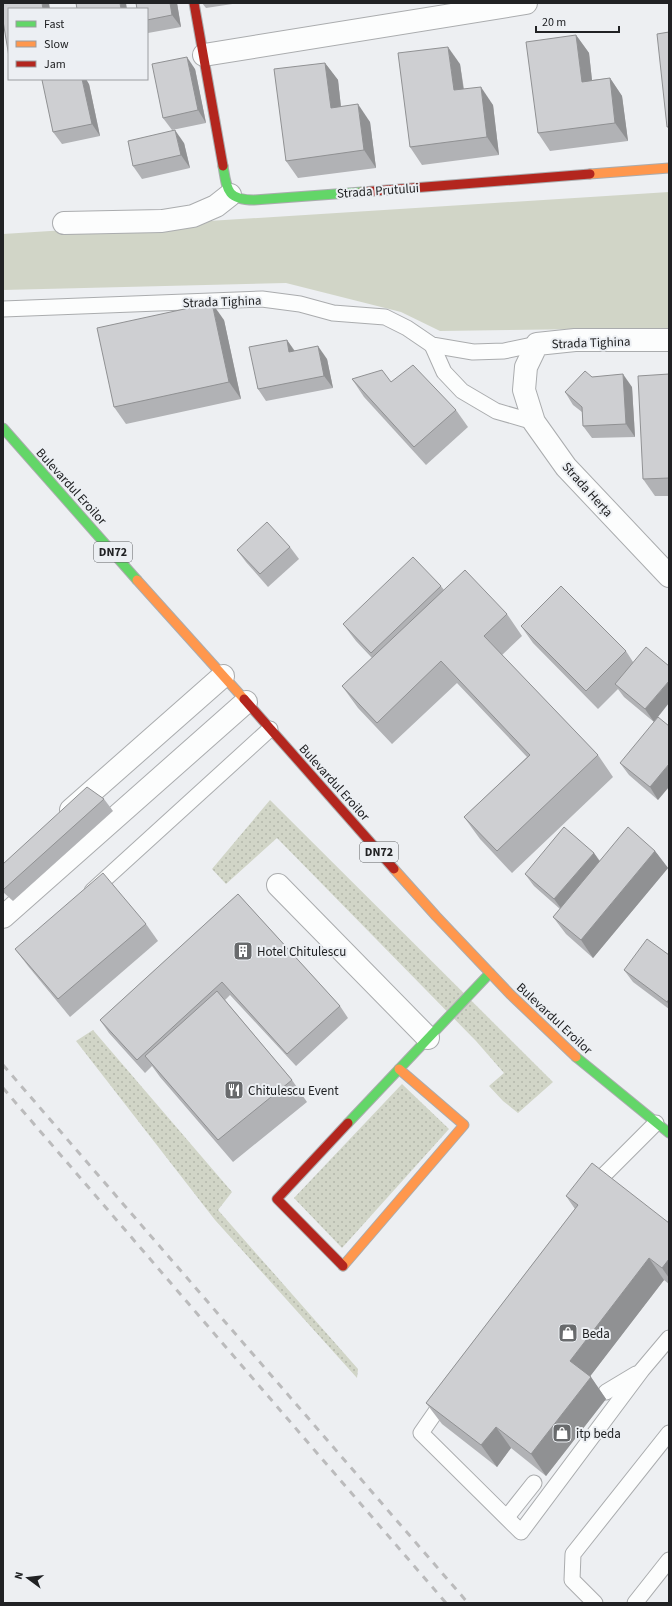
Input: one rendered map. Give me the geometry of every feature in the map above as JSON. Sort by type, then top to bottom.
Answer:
[{"type":"street","points":[[64,224],[107,224],[162,221],[193,216],[216,206],[230,195],[226,186],[194,3]]},
{"type":"street","points":[[204,55],[450,9],[526,3]]},
{"type":"street","name":"Strada Prutului","points":[[230,195],[240,200],[254,200],[669,168]]},
{"type":"street","name":"Strada Tighina","points":[[524,390],[526,367],[537,344],[575,340],[669,340]]},
{"type":"street","name":"Strada Herța","points":[[524,390],[534,422],[566,467],[669,576]]},
{"type":"street","name":"Bulevardul Eroilor","points":[[3,428],[436,916],[510,994],[576,1057],[669,1133]]},
{"type":"street","points":[[57,822],[223,676]]},
{"type":"street","points":[[3,917],[246,702]]},
{"type":"street","points":[[278,885],[428,1038]]},
{"type":"street","points":[[399,1069],[464,1125],[344,1266],[277,1199],[428,1038],[490,973]]},
{"type":"lane","name":"Strada Tighina","points":[[3,309],[262,299],[300,304],[333,314],[385,317],[407,328],[432,345]]},
{"type":"lane","points":[[432,345],[473,352],[504,352],[537,344]]},
{"type":"lane","points":[[432,345],[444,372],[462,391],[496,411],[534,422]]},
{"type":"lane","points":[[82,901],[270,729]]},
{"type":"lane","points":[[582,1202],[595,1183],[656,1123]]},
{"type":"lane","points":[[452,1388],[421,1433],[521,1532],[642,1370],[669,1338]]},
{"type":"lane","points":[[606,1392],[642,1370]]},
{"type":"lane","points":[[595,1603],[572,1580],[573,1554],[669,1433]]},
{"type":"lane","points":[[507,1517],[534,1483]]},
{"type":"lane","points":[[635,1603],[669,1560]]},
{"type":"shaded area","points":[[669,192],[669,328],[440,331],[401,312],[286,283],[3,290],[3,234]]},
{"type":"shaded area","points":[[270,800],[553,1082],[518,1113],[503,1101],[489,1086],[504,1073],[476,1041],[277,838],[226,884],[212,869]]},
{"type":"shaded area","points":[[93,1030],[232,1192],[218,1210],[358,1369],[357,1378],[215,1220],[76,1041]]},
{"type":"shaded area","points":[[402,1084],[449,1129],[342,1248],[294,1198]]},
{"type":"building","points":[[3,3],[42,3],[43,8],[8,8],[8,51],[3,21]]},
{"type":"building","points":[[76,3],[120,3],[121,8],[77,8]]},
{"type":"building","points":[[136,3],[170,3],[172,15],[148,20],[148,8],[137,8]]},
{"type":"building","points":[[669,32],[669,127],[667,127],[657,34]]},
{"type":"building","points":[[576,35],[582,82],[610,78],[615,123],[538,133],[526,42]]},
{"type":"building","points":[[448,47],[454,90],[481,87],[487,137],[410,147],[398,53]]},
{"type":"building","points":[[187,57],[198,110],[163,118],[152,64]]},
{"type":"building","points":[[325,63],[331,108],[358,104],[364,150],[286,161],[274,69]]},
{"type":"building","points":[[42,80],[82,80],[92,124],[53,132]]},
{"type":"building","points":[[175,130],[181,155],[133,166],[128,141]]},
{"type":"building","points":[[212,303],[229,382],[114,407],[97,328]]},
{"type":"building","points":[[287,340],[289,352],[318,346],[324,376],[258,389],[249,347]]},
{"type":"building","points":[[413,365],[456,410],[414,447],[352,379],[382,370],[391,382]]},
{"type":"building","points":[[585,371],[592,377],[623,374],[626,424],[583,426],[582,407],[565,392]]},
{"type":"building","points":[[669,374],[669,478],[643,479],[638,376]]},
{"type":"building","points":[[267,522],[290,547],[260,574],[237,550]]},
{"type":"building","points":[[413,557],[441,586],[371,653],[343,624]]},
{"type":"building","points":[[465,570],[507,614],[484,636],[598,755],[497,851],[464,817],[530,755],[441,661],[377,723],[342,686]]},
{"type":"building","points":[[561,586],[626,651],[586,691],[521,626]]},
{"type":"building","points":[[646,647],[669,666],[669,681],[645,709],[615,684]]},
{"type":"building","points":[[658,717],[669,726],[669,764],[650,787],[620,763]]},
{"type":"building","points":[[87,787],[104,799],[4,889],[3,864]]},
{"type":"building","points":[[564,827],[594,853],[554,899],[525,874]]},
{"type":"building","points":[[628,827],[655,851],[581,940],[553,917]]},
{"type":"building","points":[[103,873],[146,924],[58,999],[15,949]]},
{"type":"building","name":"Hotel Chitulescu","points":[[238,894],[340,1006],[287,1054],[222,982],[137,1060],[100,1020]]},
{"type":"building","points":[[647,939],[669,955],[669,999],[667,1002],[624,970]]},
{"type":"building","name":"Chitulescu Event","points":[[217,991],[292,1080],[218,1140],[145,1056]]},
{"type":"building","name":"Beda","points":[[592,1163],[669,1223],[669,1259],[662,1268],[649,1258],[570,1361],[591,1377],[531,1454],[496,1427],[481,1445],[426,1403],[578,1205],[566,1196]]},
{"type":"railway","points":[[3,1065],[468,1603]]},
{"type":"railway","points":[[3,1088],[446,1603]]},
{"type":"traffic: fast","points":[[223,166],[227,187],[230,192],[233,196],[245,200],[362,192]]},
{"type":"traffic: fast","points":[[3,428],[137,580]]},
{"type":"traffic: fast","points":[[348,1123],[490,973]]},
{"type":"traffic: fast","points":[[576,1057],[669,1133]]},
{"type":"traffic: slow","points":[[590,174],[669,168]]},
{"type":"traffic: slow","points":[[137,580],[244,699]]},
{"type":"traffic: slow","points":[[394,869],[510,994],[576,1057]]},
{"type":"traffic: slow","points":[[343,1266],[464,1125],[399,1069]]},
{"type":"traffic: jam","points":[[194,3],[223,166]]},
{"type":"traffic: jam","points":[[362,192],[590,174]]},
{"type":"traffic: jam","points":[[244,699],[394,869]]},
{"type":"traffic: jam","points":[[343,1266],[277,1199],[348,1123]]},
{"type":"place","name":"Hotel Chitulescu","points":[[243,951]]},
{"type":"place","name":"Chitulescu Event","points":[[234,1090]]},
{"type":"place","name":"Beda","points":[[568,1333]]},
{"type":"place","name":"itp beda","points":[[562,1433]]}]
